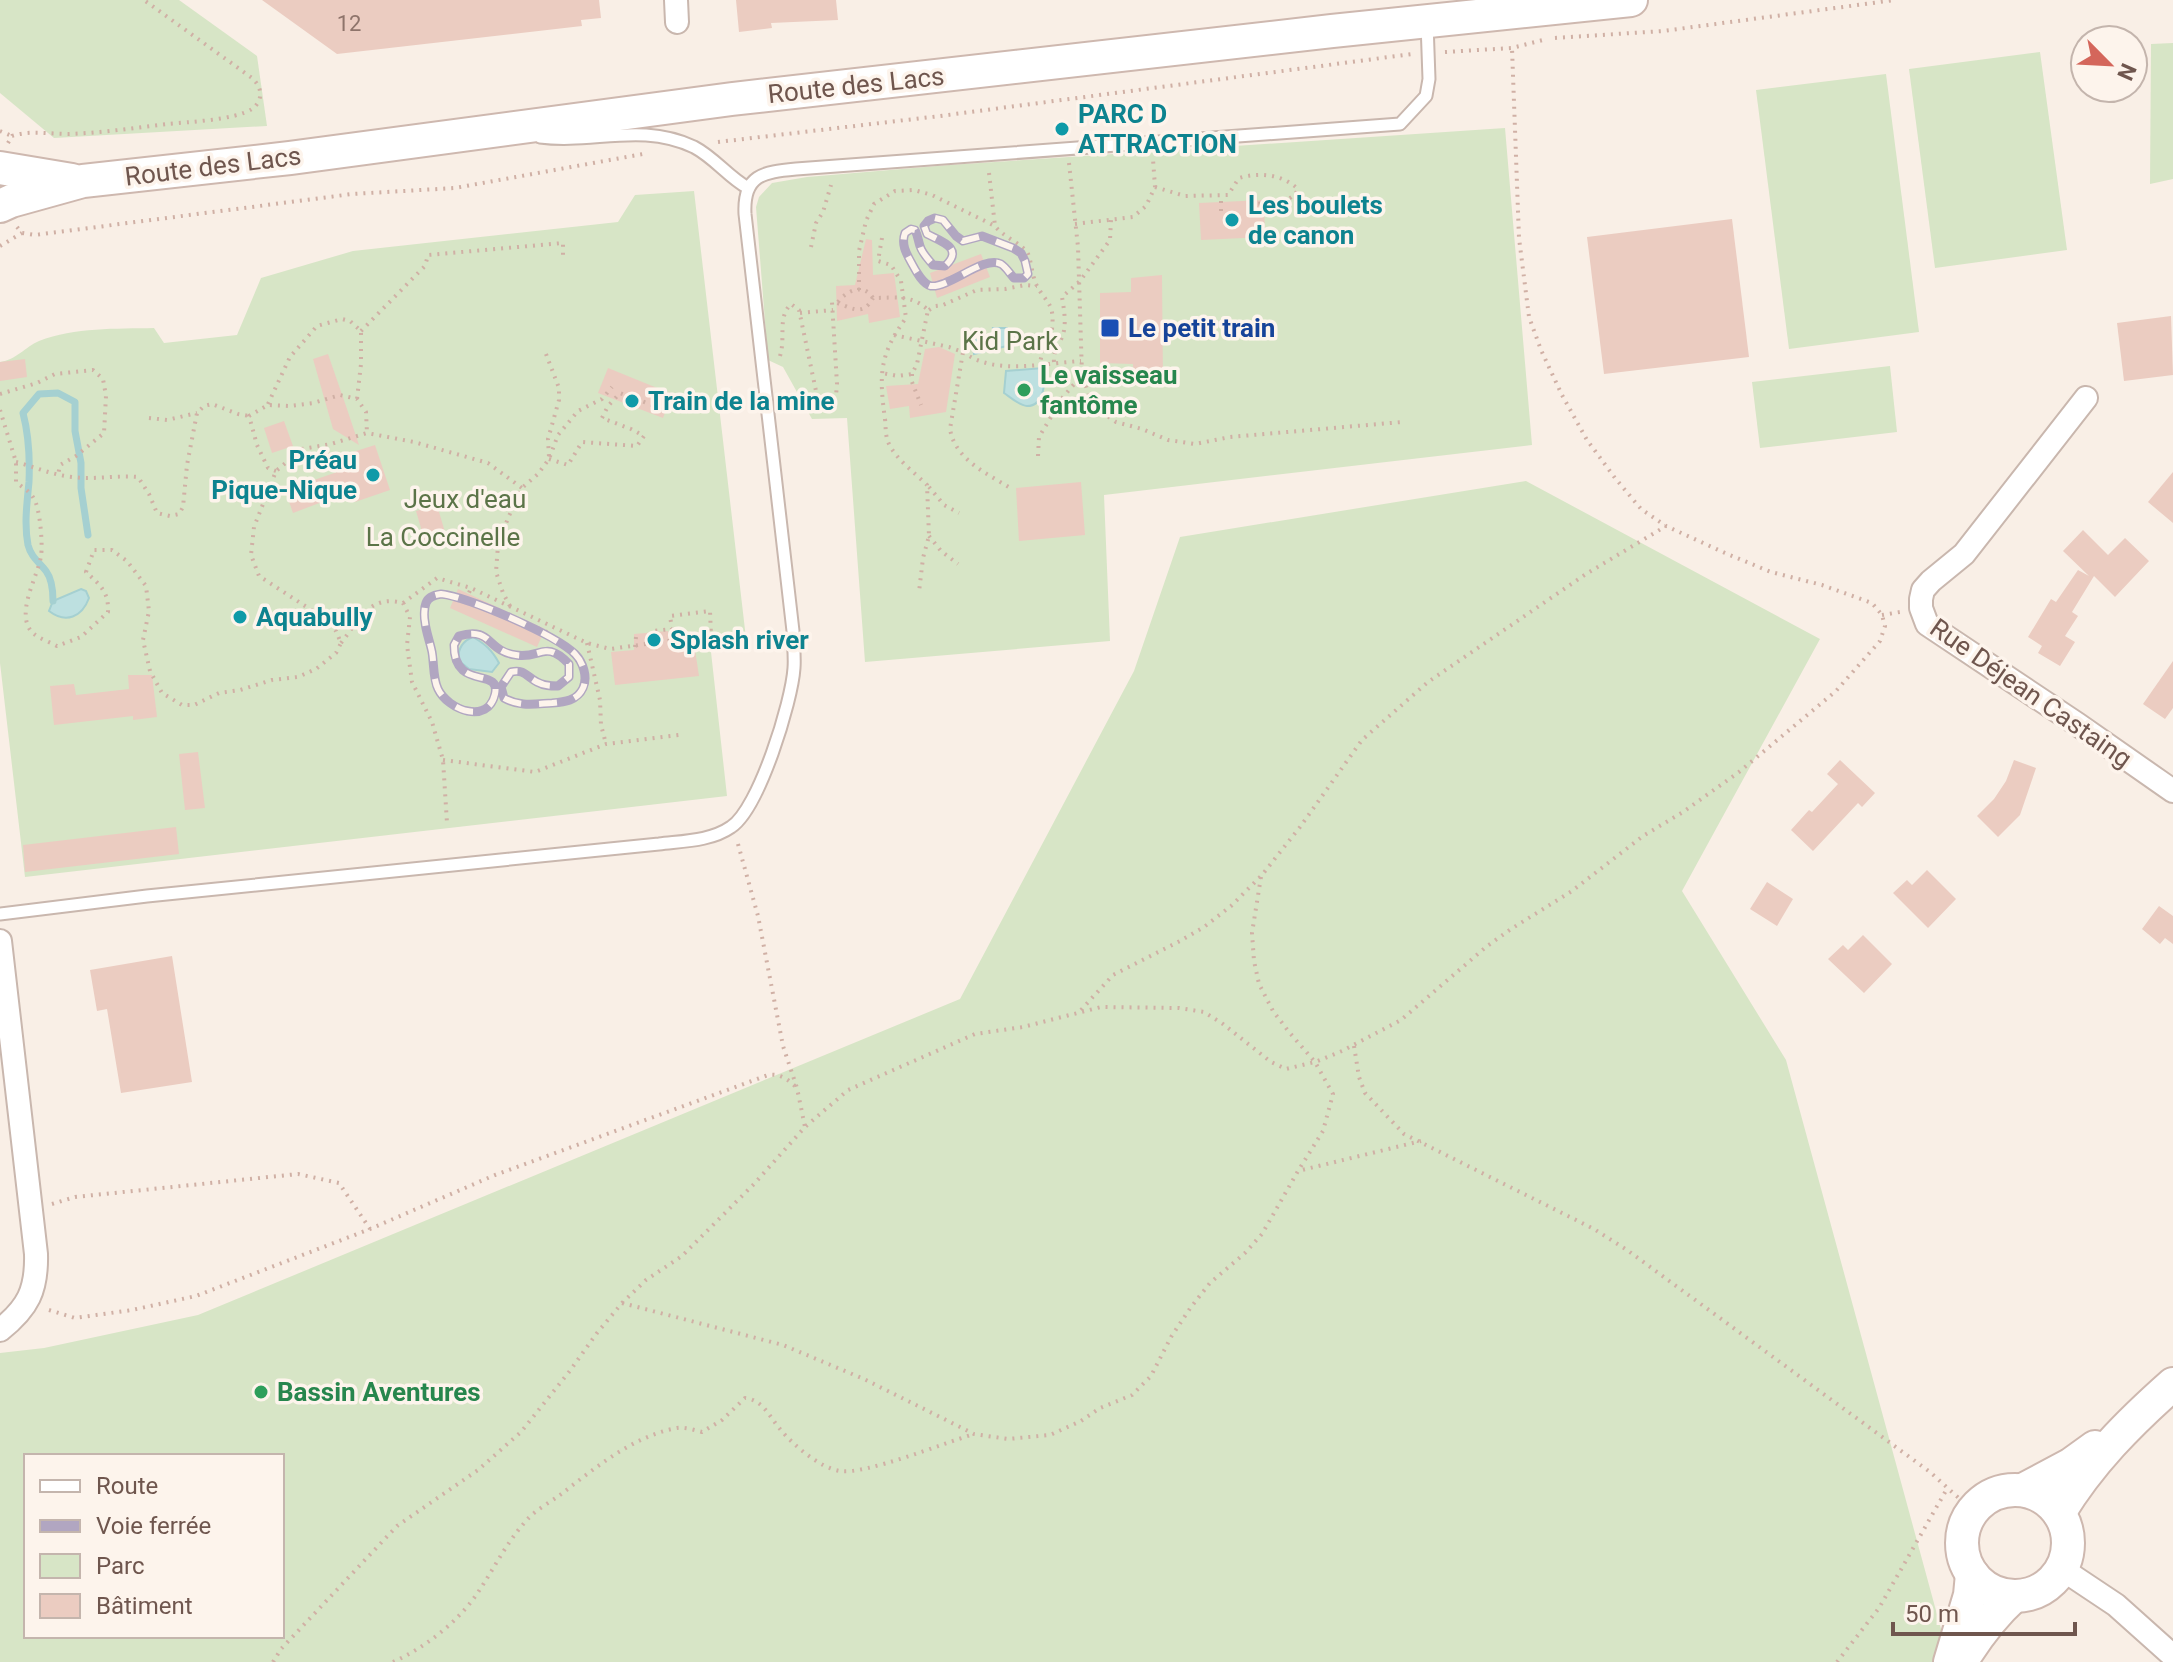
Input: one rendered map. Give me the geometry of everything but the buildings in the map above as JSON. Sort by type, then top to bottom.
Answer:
[{"type":"main road","name":"Route des Lacs","points":[[0,206],[83,181],[290,158],[1427,11],[1631,0]]},
{"type":"main road","name":"Route des Lacs","points":[[0,168],[83,181]]},
{"type":"main road","points":[[2059,1513],[2091,1465],[2136,1417],[2173,1384]]},
{"type":"main road","points":[[2023,1490],[2070,1465],[2136,1417]]},
{"type":"main road","points":[[2023,1490],[2046,1499],[2059,1513],[2067,1531],[2068,1550],[2062,1569],[2047,1587],[2030,1595],[2013,1597],[1994,1593],[1972,1574],[1962,1547],[1963,1529],[1979,1504],[1994,1494],[2023,1490]]},
{"type":"main road","points":[[1950,1662],[1966,1609],[1972,1574]]},
{"type":"main road","points":[[1961,1662],[1986,1626],[2013,1597]]},
{"type":"street","name":"Rue Déjean Castaing","points":[[2086,398],[1964,554],[1923,590],[1923,617],[1927,624],[2173,791]]},
{"type":"street","points":[[0,941],[37,1275],[29,1300],[16,1318],[0,1330]]},
{"type":"street","points":[[2062,1569],[2116,1605],[2173,1656]]},
{"type":"lane","points":[[0,914],[237,886],[659,844],[706,837],[735,826],[748,808],[771,755],[785,717],[794,668],[793,631],[745,214],[745,196],[756,178],[796,169],[1400,124],[1426,96],[1429,79],[1427,11]]},
{"type":"lane","points":[[487,131],[558,139],[629,133],[661,136],[694,147],[748,188]]},
{"type":"path","points":[[273,1662],[281,1649],[397,1526],[478,1470],[521,1432],[622,1303],[646,1280],[682,1256],[754,1184],[805,1127],[848,1090],[975,1034],[1023,1027],[1101,1007],[1204,1012],[1277,1066],[1286,1069],[1315,1062],[1354,1046],[1401,1020],[1486,947],[1572,891],[1643,836],[1739,772],[1836,691],[1884,634],[1882,615],[1872,603],[1822,585],[1771,572],[1666,526],[1641,509],[1587,440],[1557,384],[1529,317],[1519,238],[1512,48],[1544,39],[1663,31],[1895,0]]},
{"type":"path","points":[[0,131],[12,136]]},
{"type":"path","points":[[1075,224],[1133,217],[1146,206],[1155,187],[1153,154]]},
{"type":"path","points":[[1069,161],[1080,281],[1082,375],[1093,406],[1116,422],[1168,440],[1195,444],[1230,437],[1402,422]]},
{"type":"path","points":[[988,167],[995,226],[1027,252],[1037,286],[1050,303],[1052,332],[1040,363]]},
{"type":"path","points":[[1155,187],[1185,196],[1228,195],[1239,178],[1255,173],[1284,179],[1298,189],[1296,195],[1287,200],[1256,204],[1255,210]]},
{"type":"path","points":[[811,247],[816,223],[823,212],[832,182]]},
{"type":"path","points":[[859,290],[859,251],[866,221],[874,204],[895,191],[914,190],[932,195],[995,226]]},
{"type":"path","points":[[1221,195],[1221,211]]},
{"type":"path","points":[[1054,362],[1053,354],[1062,337],[1064,323],[1062,297],[1080,281],[1110,240],[1111,220]]},
{"type":"path","points":[[0,246],[22,233]]},
{"type":"path","points":[[882,238],[878,261],[891,265],[901,281],[906,318],[883,358],[886,436],[890,447],[944,505],[959,513]]},
{"type":"path","points":[[367,433],[366,412],[357,399],[361,331],[425,266],[428,255],[563,243],[563,256]]},
{"type":"path","points":[[921,405],[912,374],[917,364],[928,310],[977,290],[1037,286]]},
{"type":"path","points":[[838,302],[859,290],[869,292],[873,298]]},
{"type":"path","points":[[873,298],[918,301],[928,310]]},
{"type":"path","points":[[779,359],[784,345],[783,316],[791,304],[800,313],[816,391],[820,398],[828,400],[836,396],[832,302],[858,309],[865,308],[873,298]]},
{"type":"path","points":[[800,313],[833,310]]},
{"type":"path","points":[[268,405],[290,357],[317,326],[342,319],[350,321],[361,331]]},
{"type":"path","points":[[894,335],[963,352],[976,362],[997,366],[1082,361]]},
{"type":"path","points":[[963,352],[951,439],[973,465],[1012,489]]},
{"type":"path","points":[[546,354],[559,388],[559,400],[548,439],[549,459]]},
{"type":"path","points":[[0,394],[29,387],[55,374],[93,370],[103,379],[106,396],[104,433],[60,465],[58,475]]},
{"type":"path","points":[[882,373],[898,376],[912,374]]},
{"type":"path","points":[[1038,456],[1039,437],[1063,397],[1082,375]]},
{"type":"path","points":[[511,609],[496,572],[498,545],[508,518],[522,488],[549,459],[558,435],[578,411],[602,399],[612,387]]},
{"type":"path","points":[[549,459],[568,465],[582,442],[637,446],[644,436],[602,418],[620,393],[660,408],[661,405]]},
{"type":"path","points":[[149,418],[167,420],[197,413],[204,406],[212,404],[249,416],[268,405],[313,403],[340,395],[357,399]]},
{"type":"path","points":[[602,399],[614,402]]},
{"type":"path","points":[[0,410],[16,462],[16,482],[36,501],[41,556],[25,613],[33,634],[57,646],[81,637],[108,612],[108,599],[86,572],[94,550],[112,550],[127,561],[146,586],[149,611],[143,640],[150,671],[162,693],[182,705],[194,705],[219,693],[298,677],[316,669],[336,653],[368,609],[379,601],[403,603],[410,617],[407,645],[412,682],[432,722],[443,760],[447,823]]},
{"type":"path","points":[[16,462],[58,475],[138,477],[157,513],[170,516],[179,514],[183,507],[197,413]]},
{"type":"path","points":[[249,416],[257,445],[268,468],[276,471]]},
{"type":"path","points":[[341,643],[336,631],[322,617],[259,576],[251,555],[254,527],[276,471],[302,449],[367,433],[414,442],[488,463],[522,488]]},
{"type":"path","points":[[919,592],[929,536],[927,485]]},
{"type":"path","points":[[1079,1012],[1113,975],[1204,927],[1231,906],[1262,875],[1300,827],[1362,740],[1428,682],[1586,574],[1666,526]]},
{"type":"path","points":[[929,536],[941,551],[958,564]]},
{"type":"path","points":[[403,603],[437,578],[471,588],[587,643],[610,649],[711,635],[710,611],[670,616],[672,629],[652,631],[652,634]]},
{"type":"path","points":[[466,600],[471,588]]},
{"type":"path","points":[[532,628],[547,632],[551,627]]},
{"type":"path","points":[[635,647],[636,637]]},
{"type":"path","points":[[587,643],[606,744]]},
{"type":"path","points":[[443,760],[535,772],[606,744],[679,735]]},
{"type":"path","points":[[735,826],[758,916],[783,1046],[797,1088],[805,1127]]},
{"type":"path","points":[[622,1303],[783,1345],[864,1379],[974,1434],[1008,1439],[1050,1435],[1132,1395],[1151,1376],[1171,1337],[1200,1295],[1262,1234],[1323,1131],[1333,1094],[1315,1062],[1281,1022],[1259,984],[1252,933],[1262,875]]},
{"type":"path","points":[[1354,1046],[1365,1093],[1404,1134],[1616,1243],[1930,1472],[1973,1511]]},
{"type":"path","points":[[29,1300],[42,1308],[75,1318],[196,1296],[370,1229],[495,1175],[768,1075],[782,1077],[797,1088]]},
{"type":"path","points":[[1298,1171],[1421,1141]]},
{"type":"path","points":[[31,1212],[75,1197],[298,1174],[339,1183],[370,1229]]},
{"type":"path","points":[[393,1662],[431,1640],[473,1600],[527,1519],[627,1448],[681,1427],[702,1432],[722,1420],[745,1398],[754,1399],[766,1410],[804,1454],[839,1471],[861,1470],[974,1434]]},
{"type":"path","points":[[1837,1662],[1879,1608],[1948,1487]]},
{"type":"green space","points":[[0,0],[179,0],[257,56],[267,126],[54,138],[0,93]]},
{"type":"green space","points":[[2173,43],[2173,179],[2150,184],[2151,44]]},
{"type":"green space","points":[[2040,52],[2067,250],[1935,268],[1909,69]]},
{"type":"green space","points":[[1886,74],[1919,332],[1789,349],[1756,90]]},
{"type":"green space","name":"Kid Park","points":[[1505,128],[1532,445],[1104,495],[1110,641],[865,662],[847,418],[812,419],[783,367],[768,360],[756,207],[759,197],[772,183],[807,177],[949,165]]},
{"type":"green space","name":"La Coccinelle","points":[[694,191],[747,647],[711,652],[727,796],[25,877],[0,663],[0,362],[11,359],[39,341],[81,331],[154,328],[164,343],[237,335],[261,278],[353,251],[618,222],[635,195]]},
{"type":"green space","points":[[1890,366],[1897,432],[1760,448],[1752,382]]},
{"type":"green space","points":[[1526,481],[1820,639],[1682,891],[1786,1060],[1950,1662],[0,1662],[0,1353],[44,1348],[198,1315],[960,999],[1134,671],[1180,537]]},
{"type":"water","points":[[993,328],[1007,328],[1011,345],[974,354],[972,341],[995,336]]},
{"type":"water","name":"Le vaisseau fantôme","points":[[1043,368],[1043,391],[1038,402],[1021,405],[1004,393],[1006,371]]},
{"type":"water","points":[[81,589],[86,591],[89,598],[78,614],[67,618],[49,611],[53,601]]},
{"type":"water","points":[[473,637],[494,654],[499,663],[492,672],[469,669],[458,660],[461,646]]},
{"type":"waterway","points":[[53,601],[50,578],[31,553],[26,529],[29,456],[23,413],[39,394],[58,393],[75,402],[75,431],[88,535]]},
{"type":"railway","points":[[935,218],[943,220],[963,241],[982,236],[1013,248],[1021,253],[1028,274],[1024,278],[1014,278],[1003,265],[994,262],[947,282],[928,285],[907,255],[904,237],[911,229],[915,230],[927,258],[933,265],[945,266],[951,260],[952,250],[944,242],[927,234],[924,226],[935,218]]},
{"type":"railway","points":[[441,594],[511,618],[565,646],[582,665],[585,675],[583,688],[570,700],[533,704],[510,701],[504,698],[501,687],[511,672],[522,672],[540,683],[558,686],[569,677],[569,664],[548,651],[524,656],[506,653],[484,637],[470,634],[459,636],[454,645],[456,659],[461,669],[491,681],[495,694],[491,704],[477,712],[450,703],[436,685],[424,618],[427,601],[441,594]]},
{"type":"place","name":"PARC D ATTRACTION","points":[[1062,129]]},
{"type":"place","name":"Les boulets de canon","points":[[1232,220]]},
{"type":"place","name":"Le petit train","points":[[1110,328]]},
{"type":"place","name":"Le vaisseau fantôme","points":[[1024,390]]},
{"type":"place","name":"Train de la mine","points":[[632,401]]},
{"type":"place","name":"Préau Pique-Nique","points":[[373,475]]},
{"type":"place","name":"Aquabully","points":[[240,617]]},
{"type":"place","name":"Splash river","points":[[654,640]]},
{"type":"place","name":"Bassin Aventures","points":[[261,1392]]},
{"type":"park label","name":"Jeux d'eau","points":[[465,499]]}]
